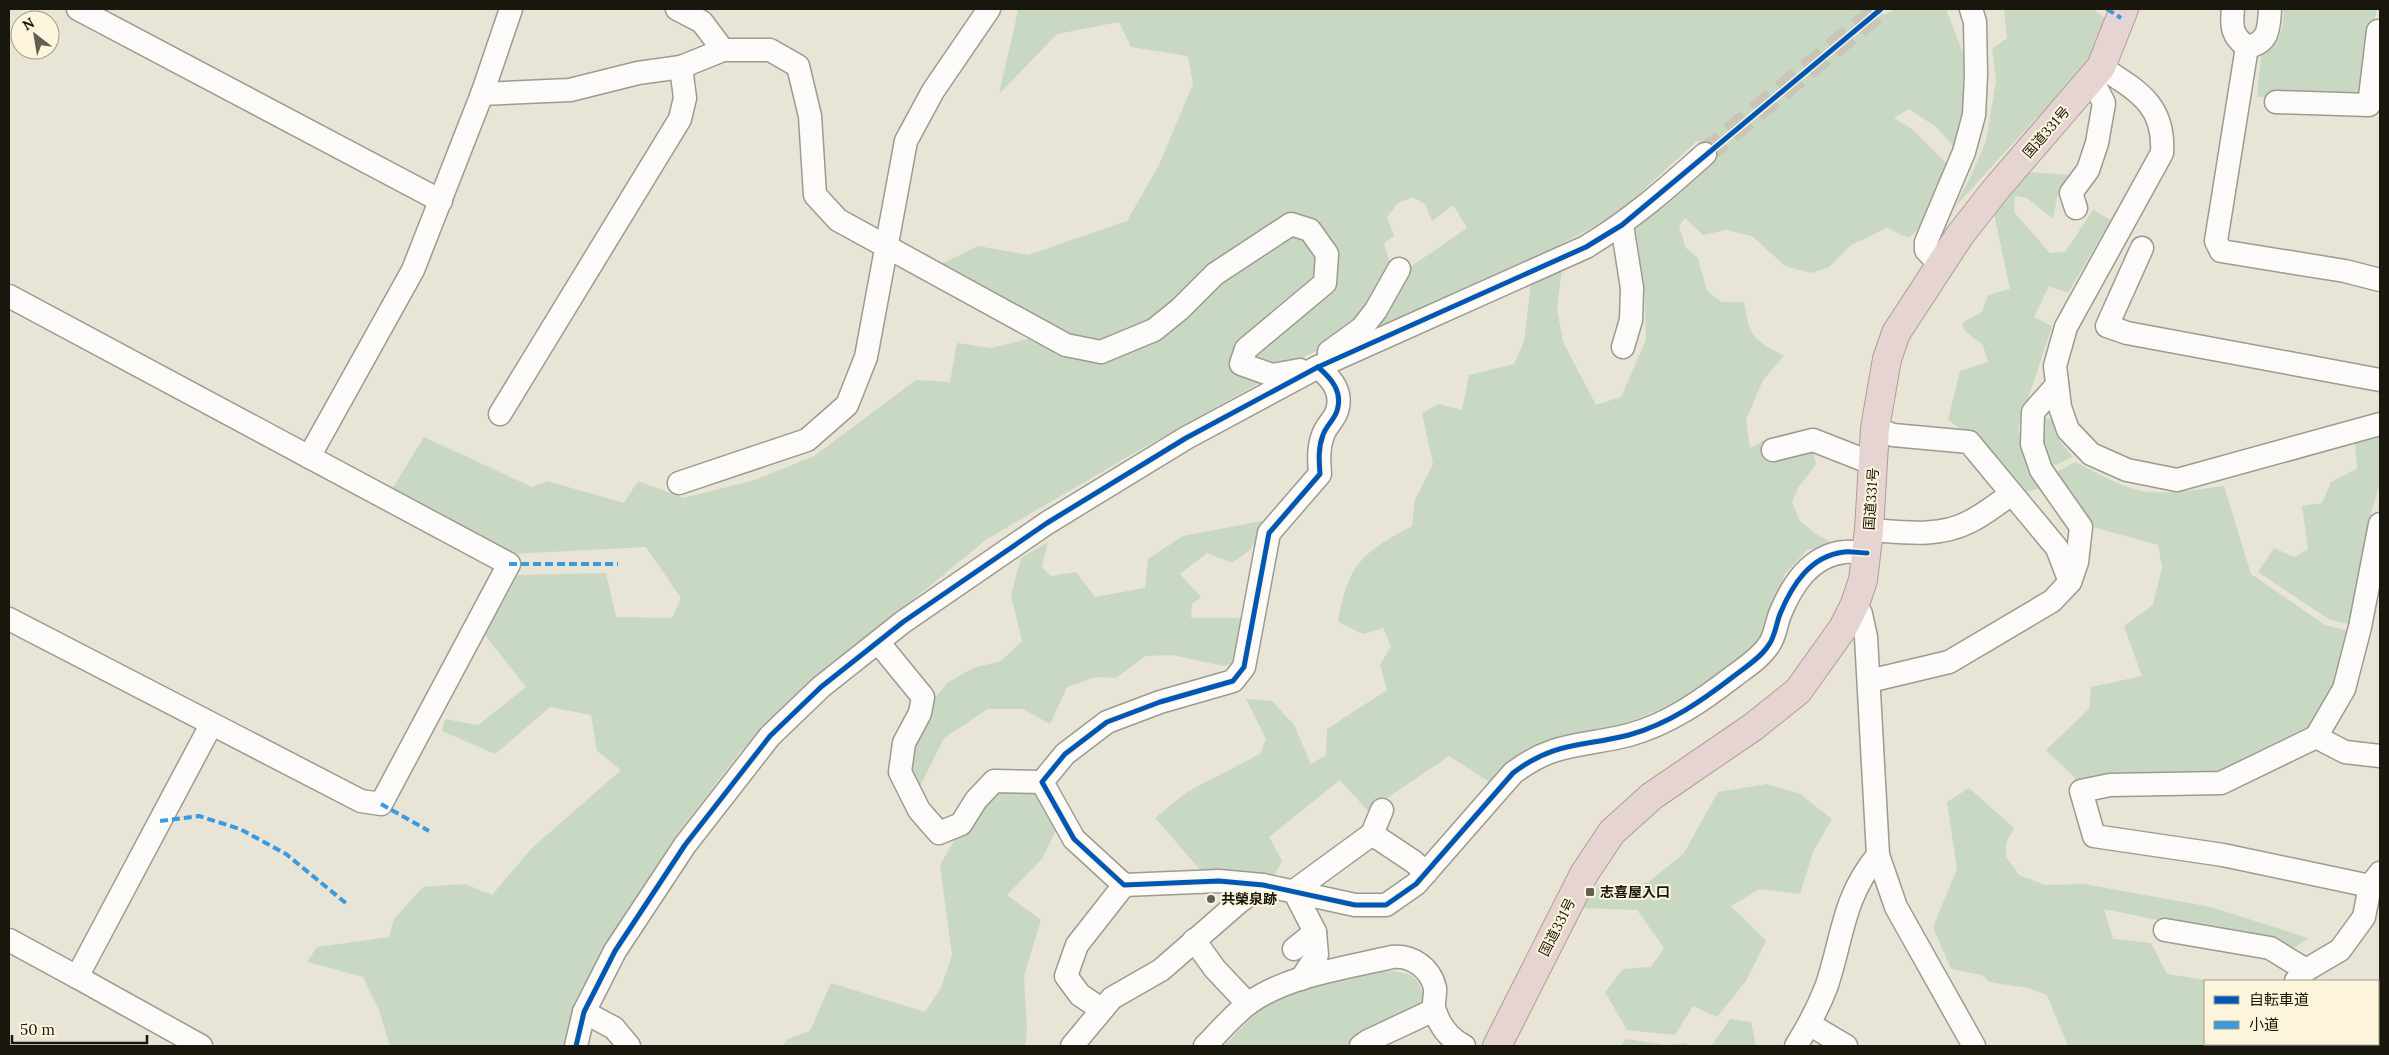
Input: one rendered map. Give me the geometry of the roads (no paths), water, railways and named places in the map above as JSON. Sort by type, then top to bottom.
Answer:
[{"type":"highway","name":"国道331号","points":[[1497,1046],[1584,874],[1612,832],[1652,796],[1753,727],[1798,691],[1831,647],[1855,604],[1863,580],[1868,541],[1875,428],[1887,359],[1896,333],[1940,264],[1996,189],[2097,73],[2124,9]]},
{"type":"street","points":[[78,9],[441,202]]},
{"type":"street","points":[[309,456],[414,270],[482,94],[511,9]]},
{"type":"street","points":[[677,9],[702,22],[724,50]]},
{"type":"street","points":[[679,483],[807,440],[847,404],[866,357],[885,246],[906,141],[933,91],[989,9]]},
{"type":"street","points":[[1940,264],[1926,250],[1926,242],[1964,152],[1974,115],[1976,75],[1975,22],[1971,9]]},
{"type":"street","points":[[2233,9],[2232,31],[2238,40],[2247,47],[2257,45],[2264,39],[2268,31],[2270,9]]},
{"type":"street","points":[[2276,102],[2369,105],[2378,31],[2380,31]]},
{"type":"street","points":[[2247,47],[2216,241],[2221,251],[2345,272],[2380,280]]},
{"type":"street","points":[[482,94],[570,90],[638,73],[681,67],[724,50],[770,50],[798,66],[810,116],[815,195],[838,220],[1066,345],[1102,352],[1154,330],[1180,309],[1215,274],[1291,224],[1310,230],[1327,254],[1325,283],[1246,349],[1241,364],[1272,375],[1318,368],[1330,377],[1339,392],[1337,411],[1324,433],[1318,450],[1320,474],[1269,533],[1244,667],[1233,680],[1160,702],[1107,722],[1065,754],[1042,782]]},
{"type":"street","points":[[500,414],[680,119],[685,98],[681,67]]},
{"type":"street","points":[[2076,208],[2071,193],[2088,170],[2097,143],[2104,103],[2097,73]]},
{"type":"street","points":[[2097,73],[2134,88],[2159,118],[2164,135],[2162,154],[2066,327],[2055,366],[2060,407],[2068,430],[2092,454],[2128,470],[2177,480],[2380,424]]},
{"type":"street","points":[[576,1046],[584,1012],[615,951],[685,844],[770,736],[821,687],[903,622],[1047,523],[1186,438],[1318,368],[1586,246],[1622,225],[1658,197],[1705,154]]},
{"type":"street","points":[[1622,225],[1632,288],[1631,320],[1623,347]]},
{"type":"street","points":[[2142,248],[2106,326],[2127,333],[2380,380]]},
{"type":"street","points":[[1318,368],[1330,350],[1362,328],[1376,310],[1399,269]]},
{"type":"street","points":[[9,296],[509,564],[381,804],[362,801],[211,725],[9,619]]},
{"type":"street","points":[[1869,681],[1949,662],[2052,601],[2070,582],[2077,562],[2080,527],[2041,470],[2032,444],[2032,412],[2057,385]]},
{"type":"street","points":[[1875,428],[1893,435],[1969,442],[2057,548],[2070,582]]},
{"type":"street","points":[[1773,450],[1814,440],[1874,464]]},
{"type":"street","points":[[1042,782],[1074,839],[1124,885],[1218,881],[1262,885],[1355,905],[1386,905],[1416,884],[1513,773],[1528,762],[1549,751],[1568,745],[1630,734],[1656,725],[1693,706],[1756,659],[1769,645],[1792,589],[1806,570],[1821,560],[1868,541],[1944,530],[1969,522],[2012,494]]},
{"type":"street","points":[[2165,930],[2270,948],[2300,976],[2340,950],[2364,917],[2375,880],[2094,836],[2080,791],[2110,785],[2221,783],[2316,736],[2344,689],[2360,627],[2380,524]]},
{"type":"street","points":[[1855,604],[1860,614],[1866,637],[1878,855],[1896,907],[1974,1046]]},
{"type":"street","points":[[878,642],[923,697],[920,713],[904,743],[900,772],[919,810],[939,833],[961,824],[976,800],[994,781],[1042,782]]},
{"type":"street","points":[[77,977],[211,725]]},
{"type":"street","points":[[2316,736],[2345,752],[2380,756]]},
{"type":"street","points":[[1294,892],[1372,834],[1382,810]]},
{"type":"street","points":[[1372,834],[1414,862],[1426,873]]},
{"type":"street","points":[[1796,1046],[1809,1024],[1826,986],[1846,910],[1864,872],[1878,855]]},
{"type":"street","points":[[1101,1009],[1080,995],[1066,976],[1077,945],[1124,885]]},
{"type":"street","points":[[1072,1046],[1112,998],[1160,970],[1262,885]]},
{"type":"street","points":[[1294,892],[1315,932],[1317,956],[1301,979]]},
{"type":"street","points":[[1294,949],[1315,932]]},
{"type":"street","points":[[9,940],[201,1046]]},
{"type":"street","points":[[1194,940],[1215,969],[1248,1004]]},
{"type":"street","points":[[1205,1046],[1248,1004],[1274,989],[1301,979],[1392,957],[1405,956],[1417,962],[1427,972],[1434,988],[1434,1010],[1448,1035],[1464,1046]]},
{"type":"street","points":[[1361,1046],[1434,1010]]},
{"type":"street","points":[[584,1012],[614,1028],[629,1046]]},
{"type":"street","points":[[1809,1024],[1846,1046]]},
{"type":"tunnel","points":[[1705,154],[1881,9]]},
{"type":"place","name":"志喜屋入口","points":[[1590,892]]},
{"type":"place","name":"共榮泉跡","points":[[1211,899]]}]
